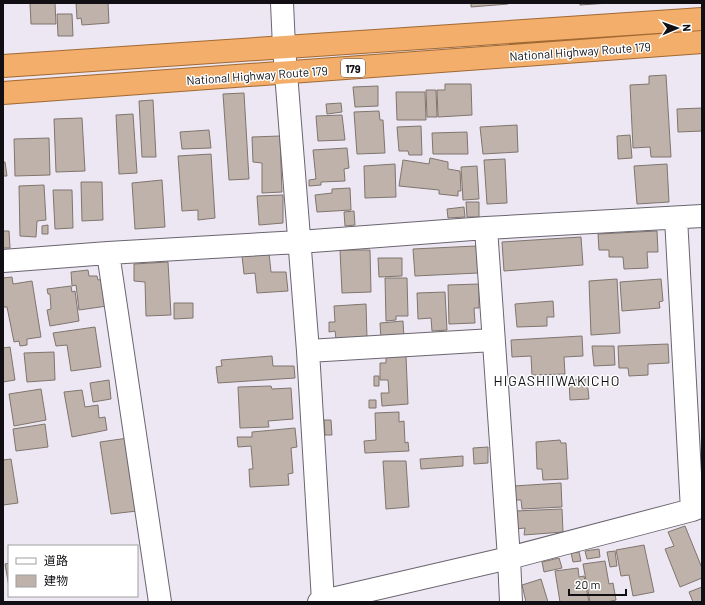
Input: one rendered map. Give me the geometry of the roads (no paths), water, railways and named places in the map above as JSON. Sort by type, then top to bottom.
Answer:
[{"type":"highway","name":"National Highway Route 179","points":[[3,66],[702,19]]},
{"type":"highway","name":"National Highway Route 179","points":[[3,92],[286,73],[702,42]]},
{"type":"street","points":[[282,3],[284,47],[308,351],[321,602],[509,558],[697,508],[676,218]]},
{"type":"street","points":[[3,261],[108,253],[299,242],[486,228],[702,216]]},
{"type":"street","points":[[486,228],[511,602]]},
{"type":"street","points":[[108,253],[160,602]]},
{"type":"street","points":[[308,351],[493,340]]},
{"type":"district","name":"HIGASHIIWAKICHO","points":[[557,380]]}]
